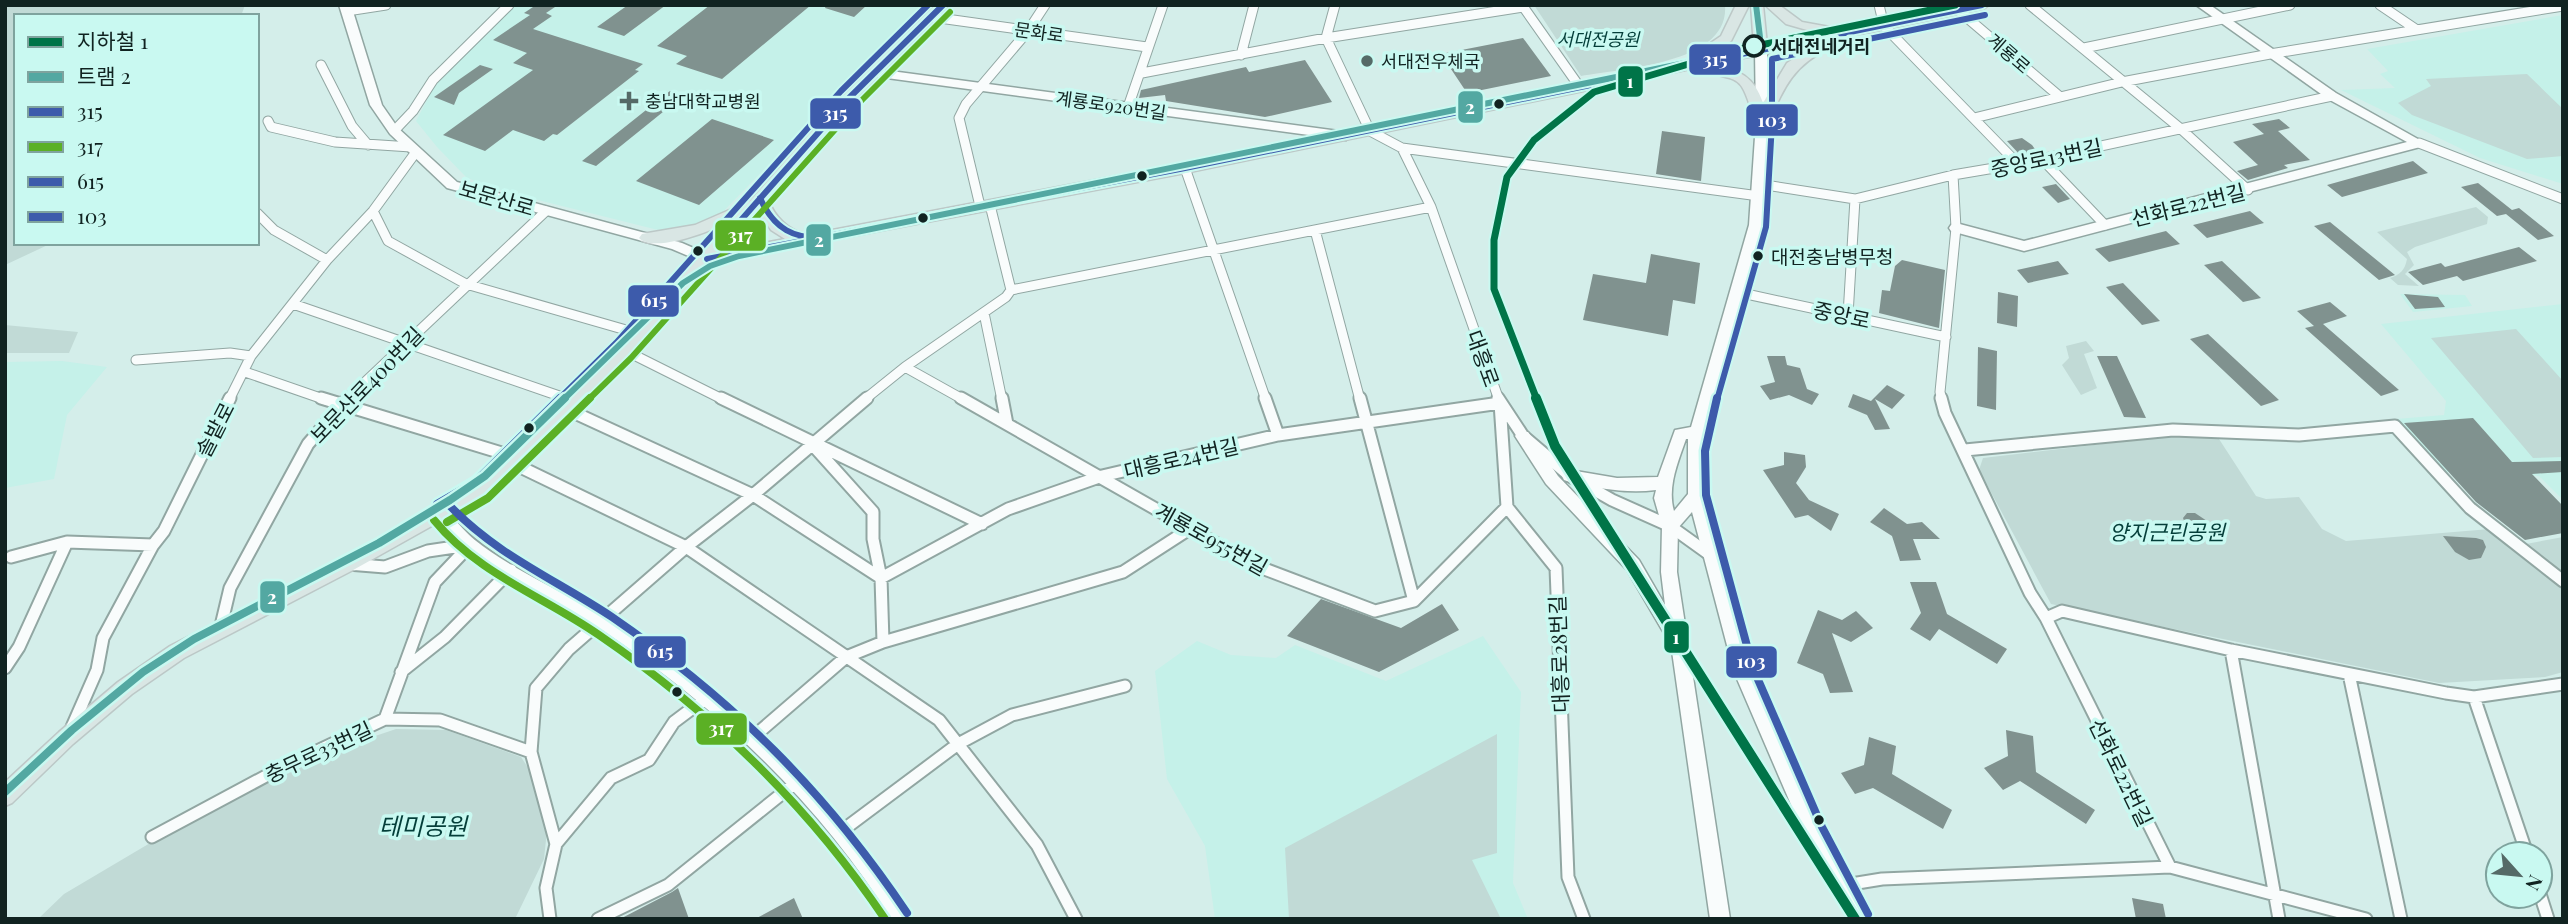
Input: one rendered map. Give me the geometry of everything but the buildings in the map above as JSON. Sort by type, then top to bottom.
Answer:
[{"type":"main road","points":[[5,796],[66,738],[125,688],[177,652],[348,564],[481,490],[640,334],[849,98],[943,5]]},
{"type":"main road","points":[[1689,64],[1726,38],[1743,5]]},
{"type":"main road","points":[[1757,5],[1762,122],[1756,225],[1694,450],[1696,496],[1709,554],[1743,672],[1769,736],[1839,886],[1860,919]]},
{"type":"main road","points":[[1771,5],[1787,20],[1798,25],[1823,31],[1858,31]]},
{"type":"main road","points":[[2202,5],[2332,96],[2419,143]]},
{"type":"main road","name":"계룡로","points":[[707,259],[1346,136],[1971,7]]},
{"type":"main road","name":"보문산로","points":[[346,8],[376,105],[394,131],[452,185],[677,246],[707,259]]},
{"type":"main road","points":[[1762,122],[1785,71],[1799,57],[1858,31]]},
{"type":"main road","points":[[1689,64],[1743,76],[1751,84],[1762,122]]},
{"type":"main road","name":"계룡로920번길","points":[[876,73],[1346,136]]},
{"type":"main road","name":"선화로22번길","points":[[1956,225],[2024,246],[2248,190],[2419,143]]},
{"type":"main road","points":[[647,238],[676,237],[699,231],[760,198]]},
{"type":"main road","points":[[760,198],[772,223],[782,232],[810,240]]},
{"type":"main road","points":[[1698,432],[1680,434],[1664,482],[1662,498],[1670,526],[1669,572],[1678,643],[1720,919]]},
{"type":"main road","points":[[1523,436],[1552,480],[1633,565],[1661,608],[1678,643]]},
{"type":"main road","points":[[1570,476],[1620,487],[1646,487],[1664,482]]},
{"type":"main road","points":[[1670,526],[1696,496]]},
{"type":"street","points":[[346,8],[386,5]]},
{"type":"street","points":[[394,131],[413,111],[433,80],[509,5]]},
{"type":"street","points":[[1011,290],[959,118],[966,104],[1028,31],[1045,5]]},
{"type":"street","points":[[1128,107],[1142,74],[1147,47],[1163,5]]},
{"type":"street","points":[[1241,55],[1254,5]]},
{"type":"street","points":[[1335,5],[1326,38],[1370,131],[1402,148]]},
{"type":"street","points":[[1508,5],[1522,6]]},
{"type":"street","points":[[1880,5],[1884,26],[2018,164]]},
{"type":"street","points":[[2030,5],[2181,129],[2248,190]]},
{"type":"street","points":[[2084,47],[2290,5]]},
{"type":"street","points":[[2380,5],[2417,30]]},
{"type":"street","points":[[2533,5],[2542,11]]},
{"type":"street","points":[[1142,74],[1326,38],[1522,6]]},
{"type":"street","points":[[1522,6],[1579,86]]},
{"type":"street","name":"계룡로","points":[[1971,7],[2059,96]]},
{"type":"street","points":[[1974,118],[2122,82],[2270,54],[2561,9]]},
{"type":"street","name":"문화로","points":[[932,17],[1147,47]]},
{"type":"street","points":[[321,65],[352,126],[368,145]]},
{"type":"street","name":"중앙로13번길","points":[[1402,148],[1855,199],[1953,175],[2018,164],[2332,96]]},
{"type":"street","points":[[268,121],[271,127],[278,130],[335,142],[414,149]]},
{"type":"street","points":[[2419,143],[2563,200]]},
{"type":"street","name":"대흥로","points":[[1402,148],[1431,207],[1500,403],[1523,436],[1570,476],[1612,500],[1670,526],[1709,554]]},
{"type":"street","name":"솔밭로","points":[[66,738],[85,702],[97,670],[103,638],[153,545],[164,531],[251,356],[327,260],[373,211],[414,149]]},
{"type":"street","points":[[2042,158],[2105,225]]},
{"type":"street","points":[[1185,168],[1278,435]]},
{"type":"street","points":[[1953,175],[1956,225]]},
{"type":"street","points":[[1848,315],[1855,199]]},
{"type":"street","points":[[556,844],[531,752],[536,688],[569,649],[686,547],[753,495],[811,443],[905,367],[984,313],[1011,290],[1431,207]]},
{"type":"street","points":[[373,211],[388,241],[466,284],[640,334]]},
{"type":"street","name":"보문산로400번길","points":[[220,630],[230,588],[308,444],[341,405],[404,343],[546,211]]},
{"type":"street","points":[[259,215],[274,230],[327,260]]},
{"type":"street","name":"선화로22번길","points":[[1956,225],[1940,392],[1945,413],[2031,593],[2170,867]]},
{"type":"street","points":[[1315,230],[1414,601]]},
{"type":"street","name":"중앙로","points":[[1737,292],[1947,337]]},
{"type":"street","points":[[293,304],[568,404],[753,495],[881,578]]},
{"type":"street","points":[[984,313],[1007,424]]},
{"type":"street","points":[[624,350],[982,524]]},
{"type":"street","points":[[136,360],[230,353],[251,356]]},
{"type":"street","name":"계룡로955번길","points":[[905,367],[1102,476],[1254,565],[1375,611],[1414,601]]},
{"type":"street","points":[[245,372],[512,460],[686,547],[939,720],[1037,845],[1076,919]]},
{"type":"street","points":[[1414,601],[1507,507],[1500,403]]},
{"type":"street","name":"대흥로24번길","points":[[881,578],[1007,509],[1102,476],[1278,435],[1500,403]]},
{"type":"street","points":[[1965,450],[2173,430],[2299,435],[2395,426],[2470,508],[2563,581]]},
{"type":"street","points":[[811,443],[873,512],[873,539],[881,578],[883,642]]},
{"type":"street","name":"대흥로28번길","points":[[1507,507],[1556,568],[1568,877],[1584,919]]},
{"type":"street","points":[[442,513],[471,544],[602,623],[706,698],[752,738],[839,833],[878,885],[898,919]]},
{"type":"street","points":[[752,738],[846,657],[883,642],[1123,572],[1191,528]]},
{"type":"street","points":[[11,557],[67,542],[153,545]]},
{"type":"street","points":[[5,668],[19,647],[67,542]]},
{"type":"street","points":[[348,564],[385,567],[428,551],[471,544]]},
{"type":"street","points":[[385,719],[399,674],[435,582],[471,544]]},
{"type":"street","points":[[399,674],[445,637],[512,570]]},
{"type":"street","points":[[2046,618],[2062,611],[2231,650],[2474,697],[2563,684]]},
{"type":"street","points":[[2231,650],[2279,919]]},
{"type":"street","points":[[2349,674],[2401,919]]},
{"type":"street","points":[[839,833],[958,744],[1012,715],[1125,686]]},
{"type":"street","points":[[2474,697],[2522,840]]},
{"type":"street","points":[[550,919],[546,888],[556,844],[611,778],[649,760],[674,722],[706,698]]},
{"type":"street","name":"충무로33번길","points":[[152,836],[267,775],[385,719],[440,720],[531,752]]},
{"type":"street","points":[[598,919],[668,885],[794,784]]},
{"type":"street","points":[[1839,886],[1882,879],[2170,867],[2366,919]]},
{"type":"shaded area","name":"충남대학교병원","points":[[515,5],[924,5],[713,222],[670,233],[506,192],[467,178],[416,121],[437,81]]},
{"type":"shaded area","points":[[2563,15],[2563,184],[2480,158],[2341,90],[2395,88],[2380,74],[2388,71],[2367,49]]},
{"type":"shaded area","points":[[2400,294],[2465,295],[2472,306],[2413,312]]},
{"type":"shaded area","points":[[2563,304],[2563,500],[2539,476],[2506,472],[2446,472],[2396,419],[2444,415],[2446,401],[2381,324]]},
{"type":"shaded area","points":[[62,361],[107,367],[67,415],[54,479],[5,488],[5,362]]},
{"type":"shaded area","points":[[1483,636],[1521,692],[1513,883],[1528,919],[1215,919],[1205,846],[1167,779],[1155,671],[1197,641],[1231,655],[1276,658],[1295,645],[1386,681]]},
{"type":"green space","points":[[5,5],[245,5],[242,14],[14,14],[14,245],[48,245],[5,265]]},
{"type":"green space","name":"서대전공원","points":[[1534,5],[1725,5],[1722,25],[1710,40],[1692,51],[1646,66],[1581,76]]},
{"type":"green space","points":[[2527,74],[2563,109],[2563,156],[2527,159],[2412,115],[2398,103],[2431,86],[2426,79]]},
{"type":"green space","points":[[2476,207],[2488,217],[2487,224],[2407,252],[2414,265],[2405,274],[2419,286],[2398,285],[2390,278],[2402,272],[2407,259],[2377,232]]},
{"type":"green space","points":[[5,325],[78,332],[69,353],[5,353]]},
{"type":"green space","points":[[2516,329],[2563,381],[2563,457],[2533,458],[2431,338]]},
{"type":"green space","points":[[2086,341],[2094,351],[2084,354],[2097,388],[2081,395],[2062,365],[2069,358],[2066,346]]},
{"type":"green space","name":"양지근린공원","points":[[2179,435],[2219,439],[2256,496],[2266,499],[2299,497],[2322,529],[2346,541],[2490,529],[2510,547],[2563,537],[2563,672],[2545,677],[2439,683],[2051,604],[1979,470],[1983,458]]},
{"type":"green space","name":"테미공원","points":[[396,729],[446,730],[521,757],[550,801],[544,859],[515,919],[38,919],[64,894],[216,804],[307,759]]},
{"type":"green space","points":[[1497,734],[1497,853],[1472,860],[1501,919],[1289,919],[1285,848]]},
{"type":"metro line","name":"1","points":[[1855,919],[1555,446],[1494,289],[1494,240],[1507,177],[1534,140],[1594,92],[1736,50],[1955,5]]},
{"type":"tram line","name":"2","points":[[5,792],[95,710],[168,655],[231,618],[415,523],[485,476],[683,283],[710,266],[739,256],[1734,53],[1747,49],[1760,37],[1756,5]]},
{"type":"transit line","name":"615","points":[[437,504],[475,482],[616,343],[841,91],[928,5]]},
{"type":"transit line","name":"315","points":[[734,228],[849,98],[943,5]]},
{"type":"transit line","name":"315","points":[[707,259],[1185,168],[1982,5]]},
{"type":"transit line","name":"317","points":[[447,522],[488,498],[631,358],[857,105],[950,12]]},
{"type":"transit line","name":"103","points":[[1868,914],[1822,827],[1753,668],[1706,495],[1707,434],[1766,227],[1772,123],[1772,59],[1985,15]]},
{"type":"transit line","name":"315","points":[[760,198],[771,218],[785,231],[804,238],[827,237]]},
{"type":"transit line","name":"615","points":[[450,506],[468,525],[506,555],[610,616],[655,647],[737,713],[810,786],[877,868],[907,913]]},
{"type":"transit line","name":"317","points":[[434,520],[455,544],[479,563],[598,634],[720,727],[792,798],[825,836],[885,919]]},
{"type":"place","name":"서대전네거리","points":[[1754,46]]},
{"type":"place","name":"서대전우체국","points":[[1367,61]]},
{"type":"place","name":"충남대학교병원","points":[[629,101]]},
{"type":"place","name":"대전충남병무청","points":[[1758,256]]}]
